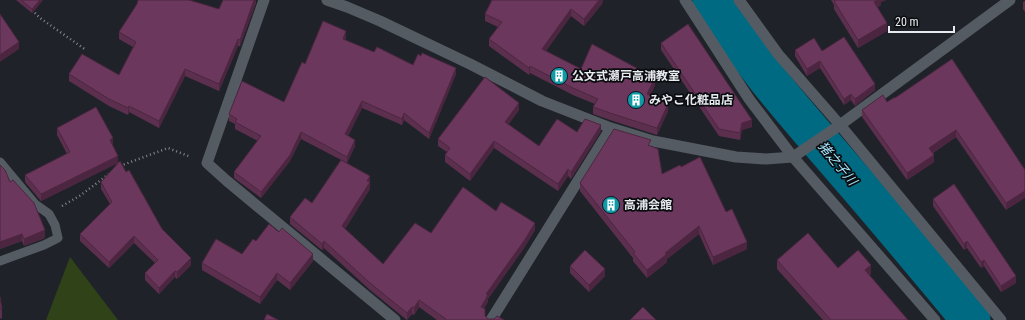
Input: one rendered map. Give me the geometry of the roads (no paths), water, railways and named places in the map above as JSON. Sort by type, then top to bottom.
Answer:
[{"type":"street","points":[[264,0],[207,163],[395,320]]},
{"type":"street","points":[[327,0],[380,21],[542,100],[611,128],[653,141],[736,157],[766,159],[793,157],[804,150],[1010,0]]},
{"type":"street","points":[[685,0],[749,99],[793,157],[935,320]]},
{"type":"street","points":[[739,0],[778,54],[837,127],[1001,320]]},
{"type":"street","points":[[491,320],[611,128]]},
{"type":"lane","points":[[0,162],[35,204],[49,214],[55,225],[58,238],[44,245],[0,261]]},
{"type":"waterway","name":"猪之子川","points":[[712,0],[743,46],[776,90],[895,228],[971,320]]},
{"type":"place","name":"公文式瀬戸高浦教室","points":[[559,76]]},
{"type":"place","name":"みやこ化粧品店","points":[[636,100]]},
{"type":"place","name":"高浦会館","points":[[611,205]]}]
